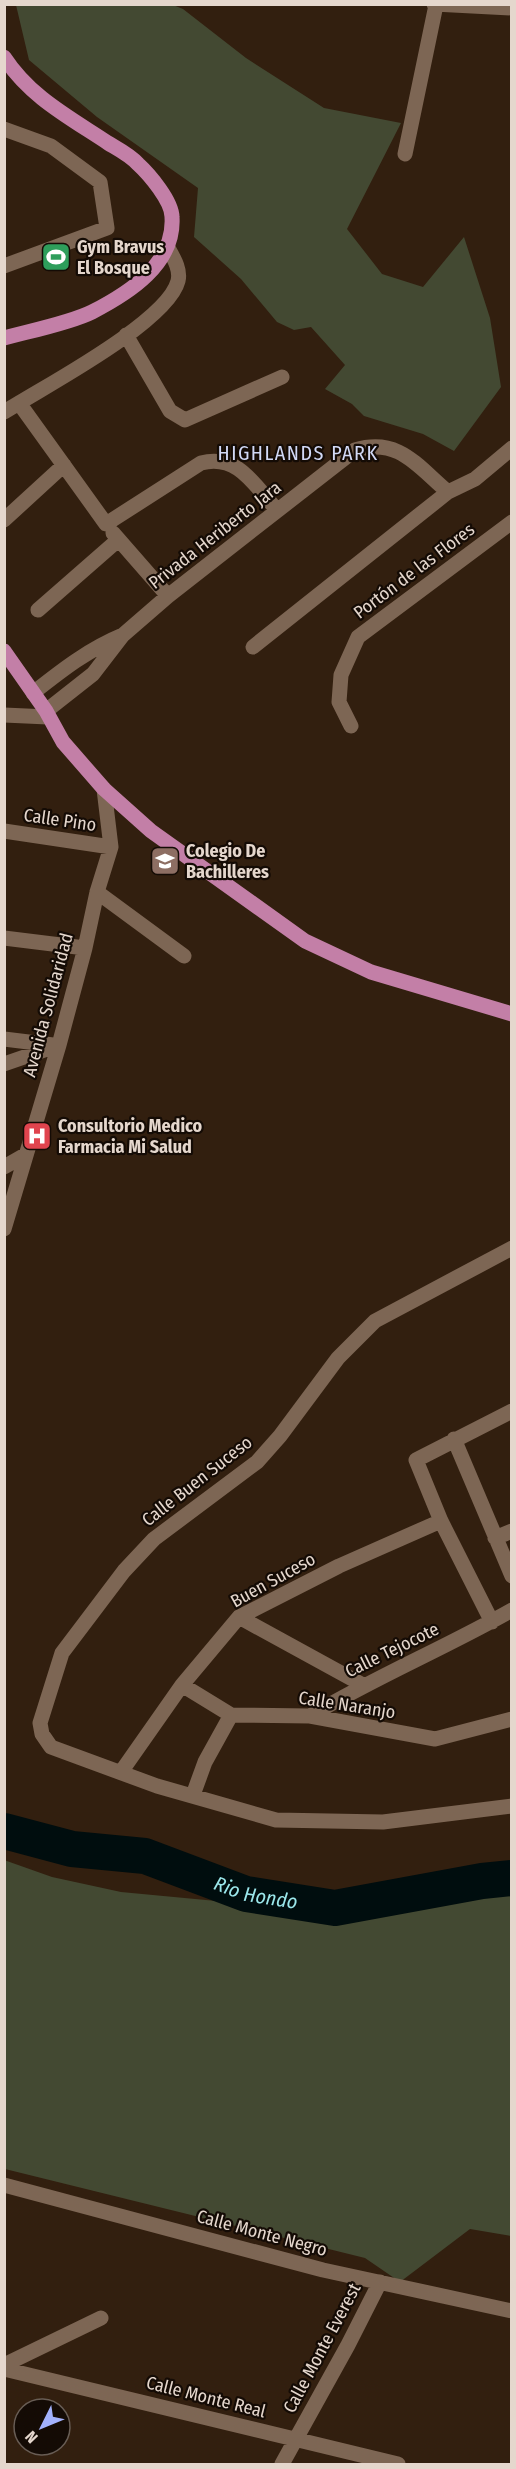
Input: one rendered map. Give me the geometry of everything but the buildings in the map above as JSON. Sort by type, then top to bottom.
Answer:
[{"type":"main road","points":[[4,57],[17,76],[36,94],[137,162],[162,193],[172,215],[168,246],[156,266],[136,285],[90,313],[4,338]]},
{"type":"main road","points":[[4,651],[47,714],[63,742],[104,789],[151,831],[305,941],[371,972],[512,1014]]},
{"type":"street","points":[[405,154],[435,4],[512,8]]},
{"type":"street","points":[[4,129],[51,146],[100,182],[107,228],[4,266]]},
{"type":"street","points":[[4,412],[126,335],[157,310],[177,282],[178,269],[168,246]]},
{"type":"street","points":[[126,335],[170,411],[185,420],[282,377]]},
{"type":"street","points":[[19,403],[118,540],[168,596]]},
{"type":"street","name":"Privada Heriberto Jara","points":[[47,714],[93,674],[123,634],[168,596],[356,450],[372,445],[391,448],[407,458],[448,492]]},
{"type":"street","points":[[253,647],[448,492],[475,479],[512,448]]},
{"type":"street","points":[[106,524],[201,463],[213,459],[237,466],[277,510]]},
{"type":"street","points":[[4,520],[64,465]]},
{"type":"street","name":"Portón de las Flores","points":[[351,726],[339,702],[341,675],[358,637],[512,522]]},
{"type":"street","points":[[38,610],[118,540]]},
{"type":"street","name":"Privada Heriberto Jara","points":[[33,693],[80,657],[100,644],[123,634]]},
{"type":"street","points":[[4,715],[47,714]]},
{"type":"street","name":"Avenida Solidaridad","points":[[4,1229],[58,1045],[85,948],[97,892],[111,847],[104,789]]},
{"type":"street","name":"Calle Pino","points":[[4,831],[111,847]]},
{"type":"street","points":[[97,892],[184,956]]},
{"type":"street","points":[[4,938],[85,948]]},
{"type":"street","points":[[4,1039],[58,1045]]},
{"type":"street","points":[[4,1064],[58,1045]]},
{"type":"street","points":[[4,1167],[25,1155]]},
{"type":"street","name":"Calle Buen Suceso","points":[[121,1773],[51,1747],[42,1734],[40,1723],[62,1653],[124,1571],[154,1539],[257,1462],[280,1436],[338,1358],[375,1321],[512,1248]]},
{"type":"street","points":[[492,1622],[441,1521],[416,1460],[512,1411]]},
{"type":"street","points":[[454,1439],[512,1576]]},
{"type":"street","name":"Buen Suceso","points":[[121,1773],[182,1684],[239,1617],[339,1566],[441,1521]]},
{"type":"street","points":[[495,1538],[512,1531]]},
{"type":"street","name":"Calle Tejocote","points":[[310,1716],[363,1685],[422,1659],[512,1610]]},
{"type":"street","points":[[239,1617],[363,1685]]},
{"type":"street","points":[[182,1684],[231,1715],[205,1762],[193,1795]]},
{"type":"street","name":"Calle Naranjo","points":[[231,1715],[310,1716],[435,1739],[512,1719]]},
{"type":"street","points":[[121,1773],[276,1820],[383,1822],[512,1806]]},
{"type":"street","name":"Calle Monte Negro","points":[[4,2185],[323,2270],[512,2311]]},
{"type":"street","name":"Calle Monte Everest","points":[[282,2464],[380,2282]]},
{"type":"street","points":[[4,2367],[100,2318]]},
{"type":"street","name":"Calle Monte Real","points":[[4,2367],[398,2464]]},
{"type":"green space","points":[[16,5],[173,5],[183,9],[246,58],[324,108],[401,123],[347,229],[382,274],[423,287],[464,237],[490,318],[501,387],[454,451],[423,434],[364,416],[352,404],[325,389],[345,365],[311,327],[294,330],[277,322],[241,279],[194,237],[198,188],[97,117],[29,60]]},
{"type":"green space","points":[[4,1860],[52,1877],[121,1892],[364,1915],[418,1902],[511,1890],[511,2236],[470,2229],[400,2282],[365,2258],[5,2169]]},
{"type":"waterway","name":"Rio Hondo","points":[[4,1831],[72,1849],[145,1856],[246,1894],[335,1908],[482,1881],[512,1878]]},
{"type":"place","name":"Gym Bravus El Bosque","points":[[56,257]]},
{"type":"place","name":"Colegio De Bachilleres","points":[[165,861]]},
{"type":"place","name":"Consultorio Medico Farmacia Mi Salud","points":[[37,1136]]},
{"type":"district","name":"HIGHLANDS PARK","points":[[298,453]]}]
